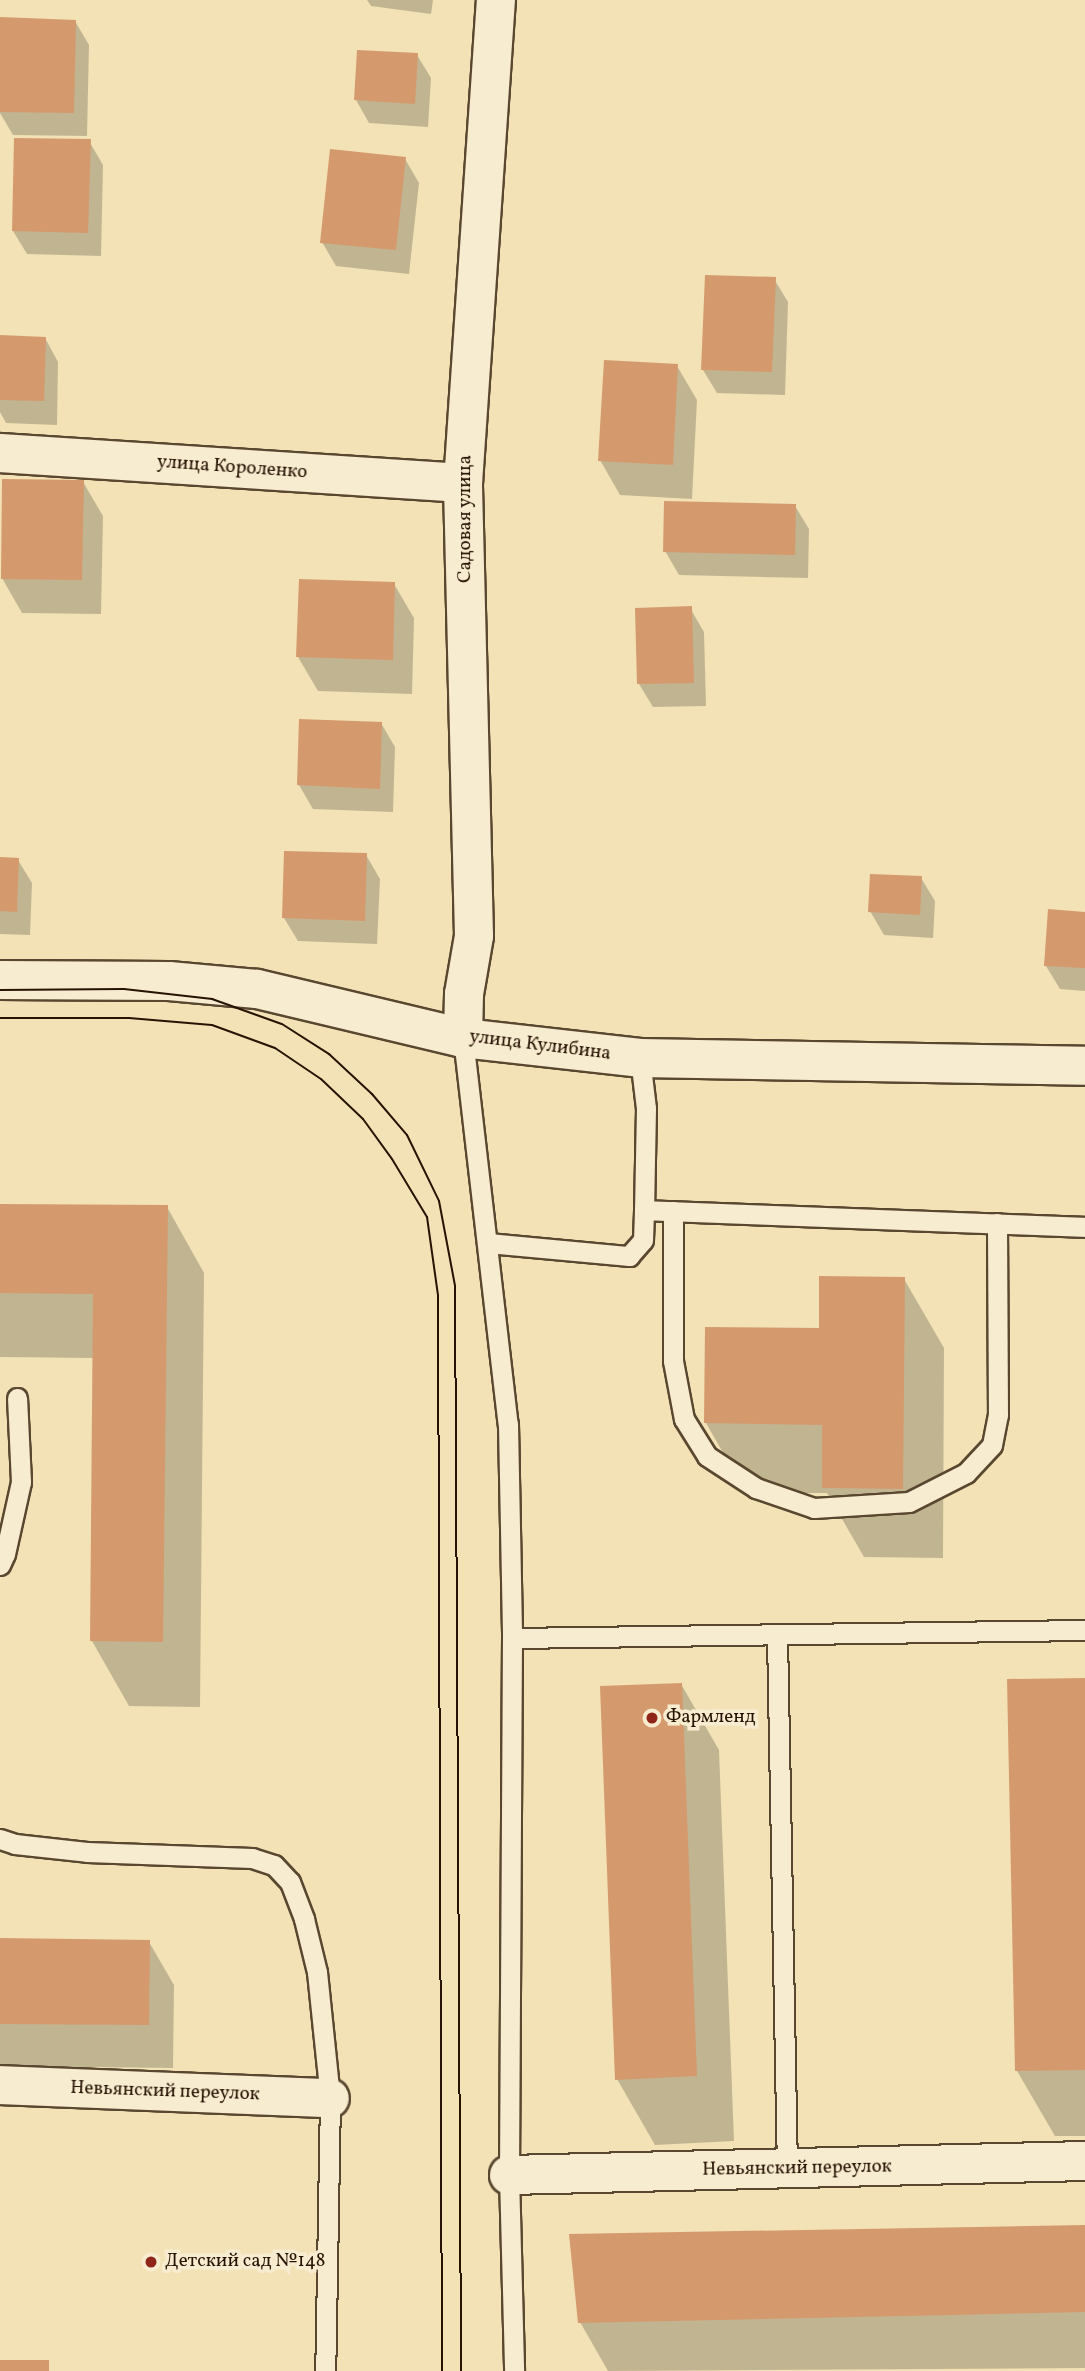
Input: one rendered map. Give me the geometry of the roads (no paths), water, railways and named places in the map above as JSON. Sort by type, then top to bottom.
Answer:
[{"type":"street","name":"Садовая улица","points":[[463,1038],[464,994],[474,936],[463,483],[496,0]]},
{"type":"street","name":"улица Короленко","points":[[0,453],[463,483]]},
{"type":"street","name":"улица Кулибина","points":[[0,980],[169,981],[257,989],[463,1038],[640,1058],[1085,1066]]},
{"type":"street","name":"Невьянский переулок","points":[[0,2085],[330,2098]]},
{"type":"street","name":"Невьянский переулок","points":[[509,2175],[1085,2161]]},
{"type":"lane","points":[[463,1038],[508,1424],[512,1638],[509,2175],[514,2371]]},
{"type":"lane","points":[[488,1243],[629,1256],[643,1240],[646,1108],[640,1058]]},
{"type":"lane","points":[[644,1210],[1085,1227]]},
{"type":"lane","points":[[673,1211],[673,1361],[684,1419],[707,1457],[756,1488],[814,1508],[909,1502],[966,1473],[992,1445],[998,1415],[997,1223]]},
{"type":"lane","points":[[0,1565],[5,1554],[21,1482],[17,1398]]},
{"type":"lane","points":[[512,1638],[1085,1630]]},
{"type":"lane","points":[[777,1635],[787,2169]]},
{"type":"lane","points":[[0,1839],[15,1844],[87,1852],[252,1858],[274,1865],[290,1882],[304,1919],[314,1959],[330,2098],[325,2371]]},
{"type":"tram line","points":[[0,990],[124,989],[212,999],[282,1024],[329,1054],[372,1094],[407,1135],[439,1201],[455,1286],[461,2371]]},
{"type":"tram line","points":[[0,1018],[129,1018],[212,1025],[275,1048],[321,1079],[363,1119],[392,1159],[427,1217],[438,1295],[442,2371]]},
{"type":"place","name":"Фармленд","points":[[652,1718]]},
{"type":"place","name":"Детский сад №148","points":[[151,2262]]}]
